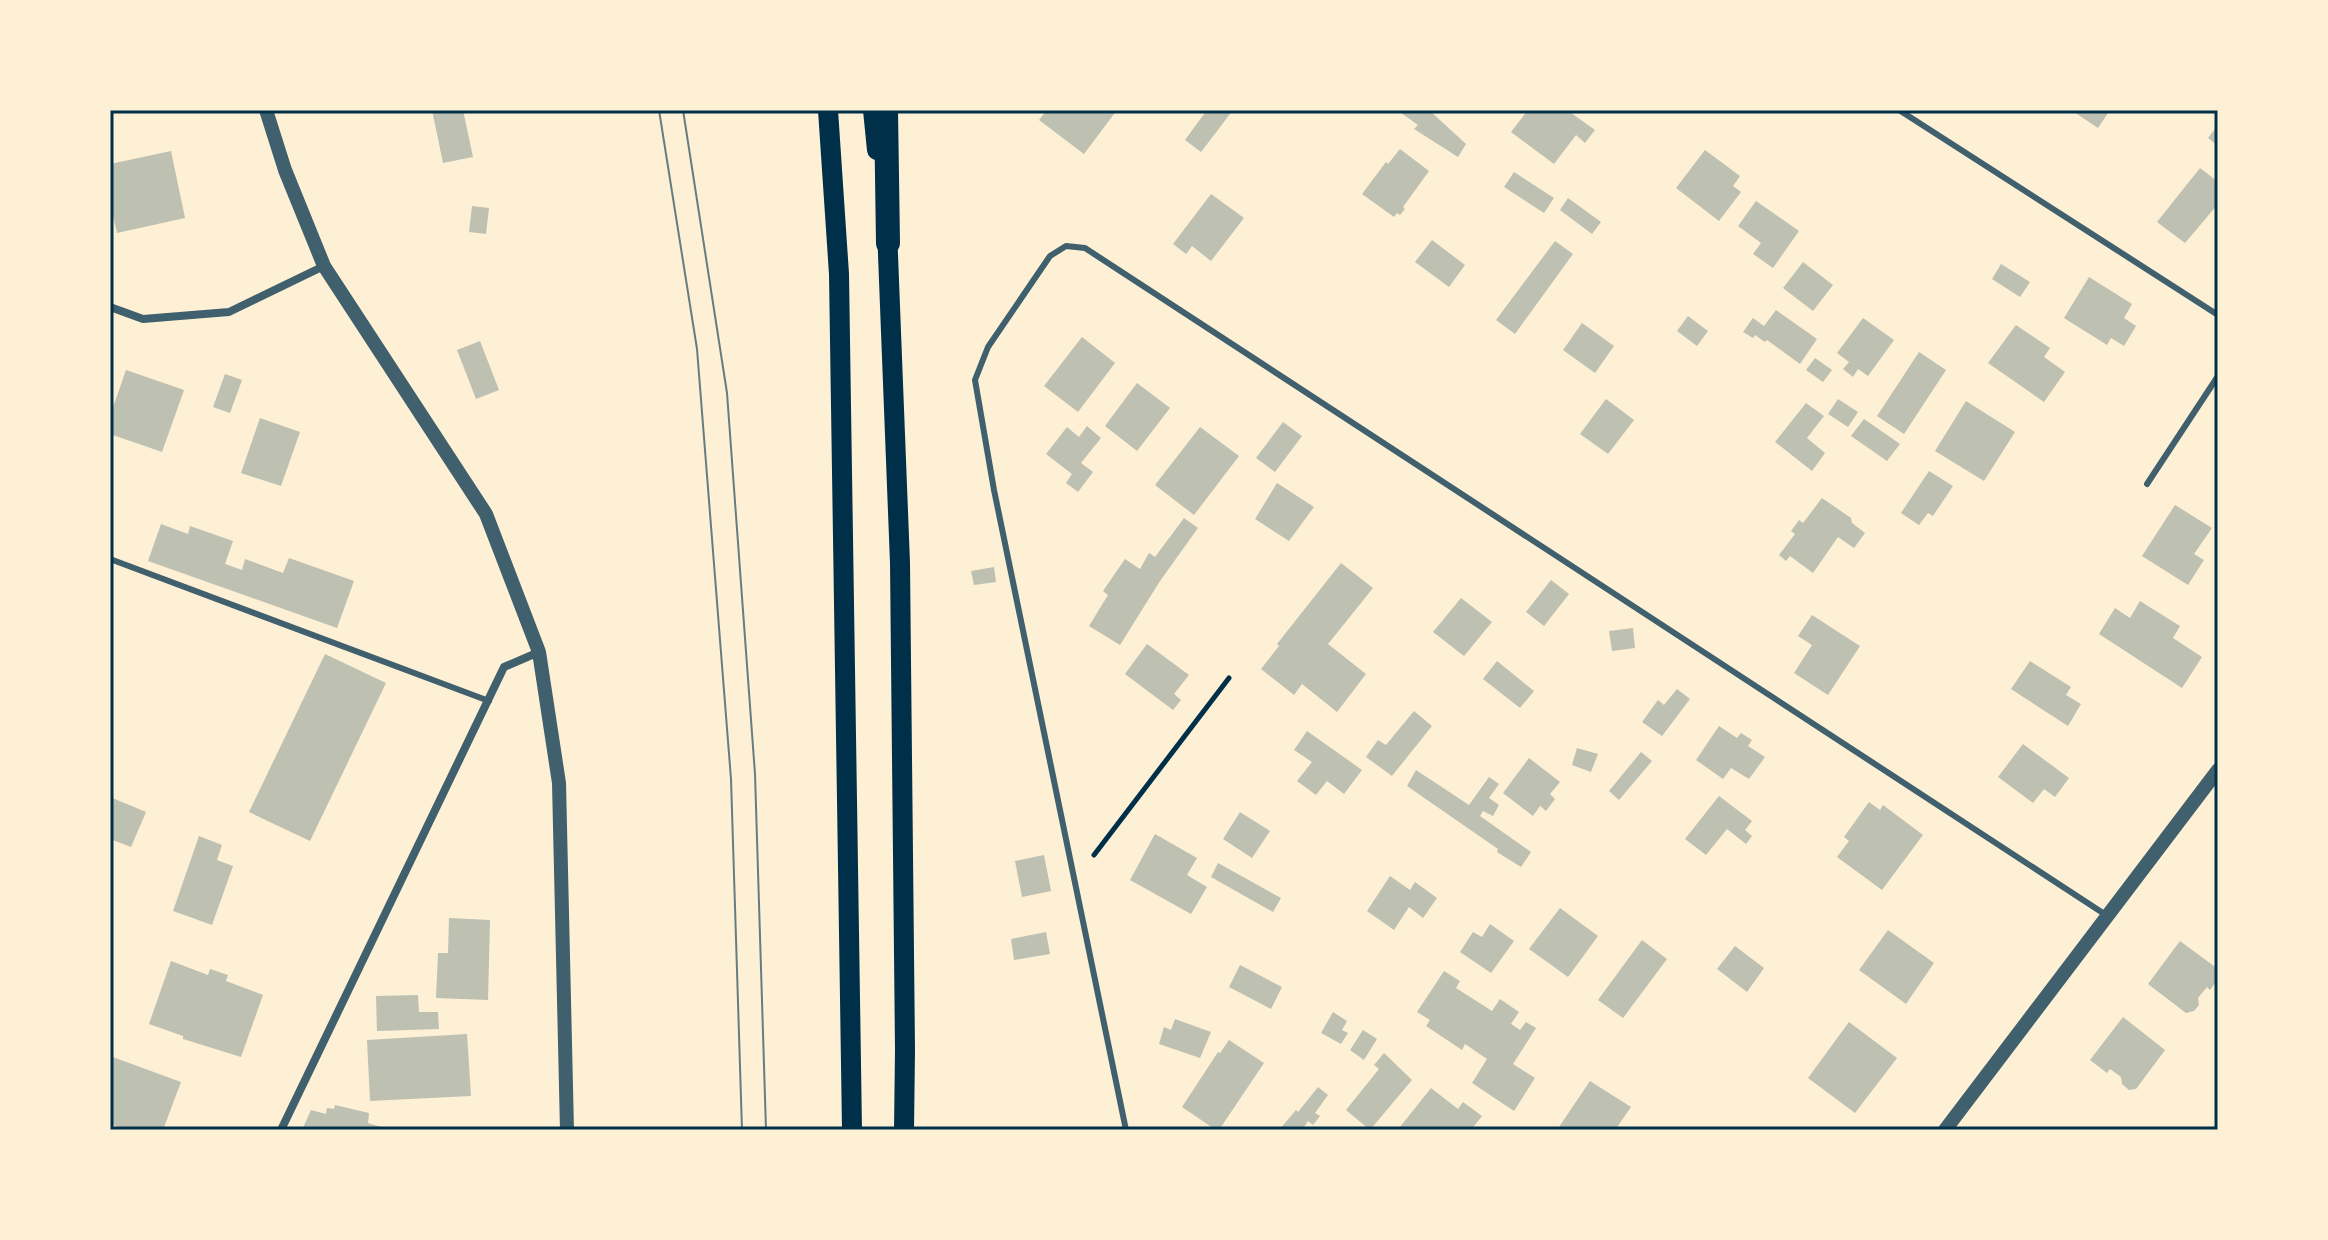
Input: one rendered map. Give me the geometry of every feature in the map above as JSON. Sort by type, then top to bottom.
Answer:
[{"type":"highway","points":[[886,110],[888,243]]},
{"type":"main road","points":[[828,110],[840,290],[852,1130]]},
{"type":"main road","points":[[873,110],[888,243],[900,563],[904,1130]]},
{"type":"street","points":[[266,110],[285,170],[324,266],[486,514],[539,652],[559,783],[567,1130]]},
{"type":"street","points":[[110,307],[143,319],[229,312],[324,266]]},
{"type":"street","points":[[281,1130],[504,667],[539,652]]},
{"type":"street","points":[[1945,1130],[2218,770]]},
{"type":"lane","points":[[1899,110],[2218,315]]},
{"type":"lane","points":[[1126,1130],[994,490],[975,380],[988,347],[1050,256],[1066,246],[1085,248],[2109,916]]},
{"type":"lane","points":[[2147,484],[2218,376]]},
{"type":"lane","points":[[110,559],[489,701]]},
{"type":"path","points":[[1074,881],[1229,678]]},
{"type":"building","points":[[432,110],[463,110],[473,157],[443,163]]},
{"type":"building","points":[[1047,110],[1117,110],[1084,154],[1039,120]]},
{"type":"building","points":[[1207,110],[1233,110],[1201,152],[1185,140]]},
{"type":"building","points":[[1397,110],[1429,110],[1466,144],[1458,157],[1414,129],[1418,125]]},
{"type":"building","points":[[1528,110],[1567,110],[1595,130],[1585,143],[1576,135],[1554,164],[1511,132]]},
{"type":"building","points":[[2071,110],[2110,110],[2098,128]]},
{"type":"building","points":[[2218,125],[2218,146],[2208,138]]},
{"type":"building","points":[[1400,149],[1429,171],[1403,207],[1405,209],[1394,217],[1362,194]]},
{"type":"building","points":[[1705,150],[1740,176],[1733,186],[1741,192],[1719,221],[1676,188]]},
{"type":"building","points":[[171,151],[185,218],[117,233],[110,203],[110,164]]},
{"type":"building","points":[[2200,168],[2218,182],[2218,204],[2185,243],[2157,222]]},
{"type":"building","points":[[1514,172],[1554,198],[1544,213],[1504,187]]},
{"type":"building","points":[[1211,194],[1244,218],[1211,261],[1192,246],[1186,254],[1173,244]]},
{"type":"building","points":[[1568,198],[1601,222],[1592,234],[1560,210]]},
{"type":"building","points":[[1756,201],[1799,231],[1773,268],[1753,254],[1761,243],[1738,226]]},
{"type":"building","points":[[472,206],[489,208],[486,234],[469,232]]},
{"type":"building","points":[[1432,240],[1465,265],[1449,287],[1415,262]]},
{"type":"building","points":[[1555,241],[1573,254],[1515,334],[1496,320]]},
{"type":"building","points":[[1803,262],[1833,285],[1813,311],[1783,288]]},
{"type":"building","points":[[2001,264],[2030,282],[2020,297],[1992,279]]},
{"type":"building","points":[[2089,277],[2132,304],[2124,318],[2136,326],[2124,346],[2111,338],[2107,345],[2064,318]]},
{"type":"building","points":[[1776,310],[1817,339],[1800,364],[1767,340],[1765,342],[1755,335],[1753,338],[1743,332],[1753,318],[1764,326]]},
{"type":"building","points":[[1688,316],[1708,331],[1697,346],[1677,331]]},
{"type":"building","points":[[1863,318],[1894,340],[1868,376],[1858,369],[1853,377],[1843,369],[1849,362],[1837,353]]},
{"type":"building","points":[[1582,323],[1614,346],[1595,373],[1563,350]]},
{"type":"building","points":[[2016,325],[2050,348],[2044,357],[2065,372],[2044,402],[1988,363]]},
{"type":"building","points":[[1082,337],[1115,363],[1078,412],[1044,386]]},
{"type":"building","points":[[480,341],[499,390],[476,399],[457,350]]},
{"type":"building","points":[[1919,352],[1946,370],[1904,434],[1877,416]]},
{"type":"building","points":[[1815,358],[1832,370],[1823,382],[1806,370]]},
{"type":"building","points":[[126,370],[184,390],[162,452],[110,434],[110,416]]},
{"type":"building","points":[[225,374],[242,380],[230,413],[213,407]]},
{"type":"building","points":[[1137,383],[1170,408],[1137,451],[1105,426]]},
{"type":"building","points":[[1606,399],[1634,420],[1608,454],[1580,434]]},
{"type":"building","points":[[1838,399],[1858,412],[1848,427],[1828,414]]},
{"type":"building","points":[[1966,401],[2015,432],[1984,481],[1935,451]]},
{"type":"building","points":[[1806,403],[1824,416],[1807,438],[1825,453],[1812,471],[1775,442]]},
{"type":"building","points":[[260,418],[300,432],[281,486],[241,473]]},
{"type":"building","points":[[1864,419],[1900,444],[1887,461],[1851,436]]},
{"type":"building","points":[[1283,422],[1302,436],[1275,472],[1256,458]]},
{"type":"building","points":[[1087,426],[1101,438],[1081,463],[1093,472],[1078,492],[1066,483],[1072,474],[1046,454],[1067,427],[1079,437]]},
{"type":"building","points":[[1200,427],[1239,456],[1194,515],[1155,485]]},
{"type":"building","points":[[1929,471],[1953,486],[1933,516],[1928,513],[1919,525],[1901,513]]},
{"type":"building","points":[[1277,483],[1314,507],[1289,541],[1255,519]]},
{"type":"building","points":[[1822,498],[1851,518],[1852,523],[1865,533],[1854,548],[1838,537],[1813,573],[1790,556],[1786,561],[1779,555],[1795,534],[1791,531],[1799,520],[1803,523]]},
{"type":"building","points":[[2175,505],[2212,528],[2194,554],[2204,560],[2188,585],[2142,556]]},
{"type":"building","points":[[1184,518],[1198,528],[1120,645],[1089,626],[1108,595],[1103,591],[1125,559],[1140,569],[1149,553],[1155,557]]},
{"type":"building","points":[[161,524],[188,534],[190,526],[233,541],[225,564],[242,570],[245,559],[283,573],[289,558],[354,581],[337,628],[148,561]]},
{"type":"building","points":[[1341,563],[1373,588],[1328,644],[1366,674],[1337,712],[1302,684],[1294,695],[1261,669]]},
{"type":"building","points":[[994,567],[996,582],[974,585],[971,571]]},
{"type":"building","points":[[1551,580],[1569,594],[1544,626],[1526,612]]},
{"type":"building","points":[[1461,598],[1492,622],[1464,656],[1433,632]]},
{"type":"building","points":[[2140,601],[2180,626],[2173,638],[2202,657],[2182,688],[2099,634],[2115,608],[2130,618]]},
{"type":"building","points":[[1812,615],[1860,646],[1828,695],[1794,673],[1812,645],[1798,636]]},
{"type":"building","points":[[1633,628],[1635,648],[1612,651],[1609,631]]},
{"type":"building","points":[[1147,644],[1189,675],[1174,694],[1181,700],[1173,710],[1125,674]]},
{"type":"building","points":[[325,654],[386,683],[310,841],[249,812]]},
{"type":"building","points":[[1497,661],[1534,691],[1520,708],[1483,679]]},
{"type":"building","points":[[2030,661],[2071,687],[2066,695],[2081,704],[2068,726],[2011,689]]},
{"type":"building","points":[[1677,689],[1690,699],[1662,736],[1642,722],[1658,700],[1664,705]]},
{"type":"building","points":[[1414,711],[1432,726],[1392,776],[1366,757],[1378,740],[1386,745]]},
{"type":"building","points":[[1719,726],[1737,738],[1741,733],[1752,740],[1748,746],[1765,757],[1749,779],[1731,768],[1723,779],[1696,760]]},
{"type":"building","points":[[1307,731],[1362,770],[1344,794],[1327,781],[1316,795],[1297,781],[1312,762],[1294,750]]},
{"type":"building","points":[[2023,744],[2069,778],[2055,797],[2044,789],[2033,803],[1998,777]]},
{"type":"building","points":[[1577,748],[1598,754],[1591,772],[1572,765]]},
{"type":"building","points":[[1641,752],[1652,761],[1619,800],[1609,791]]},
{"type":"building","points":[[1529,758],[1560,782],[1550,794],[1555,799],[1546,811],[1540,806],[1533,816],[1503,793]]},
{"type":"building","points":[[1416,770],[1469,805],[1489,777],[1499,784],[1489,798],[1499,805],[1493,816],[1483,811],[1480,816],[1531,852],[1521,867],[1407,786]]},
{"type":"building","points":[[1719,796],[1752,821],[1745,830],[1752,836],[1746,844],[1727,829],[1706,855],[1685,839]]},
{"type":"building","points":[[110,797],[146,812],[131,847],[110,839]]},
{"type":"building","points":[[1869,802],[1880,810],[1883,805],[1923,835],[1882,890],[1837,857],[1849,841],[1844,837]]},
{"type":"building","points":[[1240,812],[1270,831],[1252,858],[1223,839]]},
{"type":"building","points":[[1155,834],[1197,858],[1187,875],[1207,887],[1191,914],[1130,880]]},
{"type":"building","points":[[199,836],[222,845],[217,860],[233,866],[212,925],[173,911]]},
{"type":"building","points":[[1044,855],[1051,891],[1022,897],[1015,861]]},
{"type":"building","points":[[1218,863],[1281,898],[1273,912],[1211,877]]},
{"type":"building","points":[[1390,876],[1410,890],[1415,882],[1437,898],[1423,918],[1409,907],[1394,930],[1367,911]]},
{"type":"building","points":[[1560,908],[1598,936],[1568,977],[1529,949]]},
{"type":"building","points":[[449,918],[490,920],[488,1000],[436,998],[438,953],[448,953]]},
{"type":"building","points":[[1490,924],[1514,941],[1491,973],[1460,952],[1473,932],[1482,937]]},
{"type":"building","points":[[1888,930],[1934,963],[1906,1004],[1859,970]]},
{"type":"building","points":[[1046,932],[1050,954],[1014,960],[1011,939]]},
{"type":"building","points":[[1642,940],[1667,959],[1623,1018],[1598,1000]]},
{"type":"building","points":[[2180,941],[2218,969],[2218,979],[2210,990],[2207,987],[2198,998],[2199,1005],[2194,1011],[2186,1013],[2148,984]]},
{"type":"building","points":[[1735,946],[1764,968],[1747,992],[1717,969]]},
{"type":"building","points":[[171,961],[208,975],[210,969],[228,975],[226,981],[263,995],[241,1057],[183,1039],[183,1036],[149,1024]]},
{"type":"building","points":[[1240,965],[1282,987],[1271,1009],[1229,987]]},
{"type":"building","points":[[1444,971],[1460,981],[1456,988],[1492,1011],[1500,999],[1519,1012],[1511,1024],[1520,1030],[1526,1022],[1536,1028],[1513,1064],[1535,1078],[1514,1111],[1472,1083],[1487,1059],[1465,1044],[1462,1050],[1426,1026],[1430,1020],[1417,1012]]},
{"type":"building","points":[[418,995],[419,1012],[438,1012],[439,1029],[377,1031],[376,996]]},
{"type":"building","points":[[1333,1012],[1347,1021],[1342,1030],[1348,1033],[1341,1044],[1321,1033]]},
{"type":"building","points":[[2123,1017],[2165,1050],[2136,1089],[2129,1090],[2122,1084],[2121,1077],[2110,1069],[2107,1073],[2090,1060]]},
{"type":"building","points":[[1175,1019],[1211,1032],[1200,1058],[1159,1044],[1164,1027],[1171,1030]]},
{"type":"building","points":[[1849,1022],[1897,1058],[1855,1113],[1808,1078]]},
{"type":"building","points":[[1363,1030],[1377,1039],[1364,1060],[1350,1050]]},
{"type":"building","points":[[467,1034],[471,1096],[370,1101],[367,1040]]},
{"type":"building","points":[[1229,1040],[1264,1063],[1219,1130],[1216,1130],[1182,1107]]},
{"type":"building","points":[[1384,1053],[1412,1080],[1370,1130],[1346,1110],[1379,1069],[1374,1065]]},
{"type":"building","points":[[110,1056],[181,1082],[163,1130],[127,1130],[110,1124]]},
{"type":"building","points":[[1590,1081],[1631,1107],[1615,1130],[1557,1130]]},
{"type":"building","points":[[1318,1087],[1328,1095],[1315,1113],[1320,1116],[1313,1125],[1308,1121],[1302,1130],[1279,1130],[1296,1110],[1298,1112]]},
{"type":"building","points":[[1431,1088],[1458,1109],[1463,1102],[1482,1116],[1471,1130],[1403,1130],[1400,1127]]},
{"type":"building","points":[[335,1105],[369,1113],[368,1123],[391,1130],[302,1130],[311,1110],[326,1114],[327,1108],[334,1109]]},
{"type":"tram line","points":[[659,110],[697,349],[731,779],[742,1130]]},
{"type":"tram line","points":[[683,110],[727,393],[755,774],[766,1130]]}]
